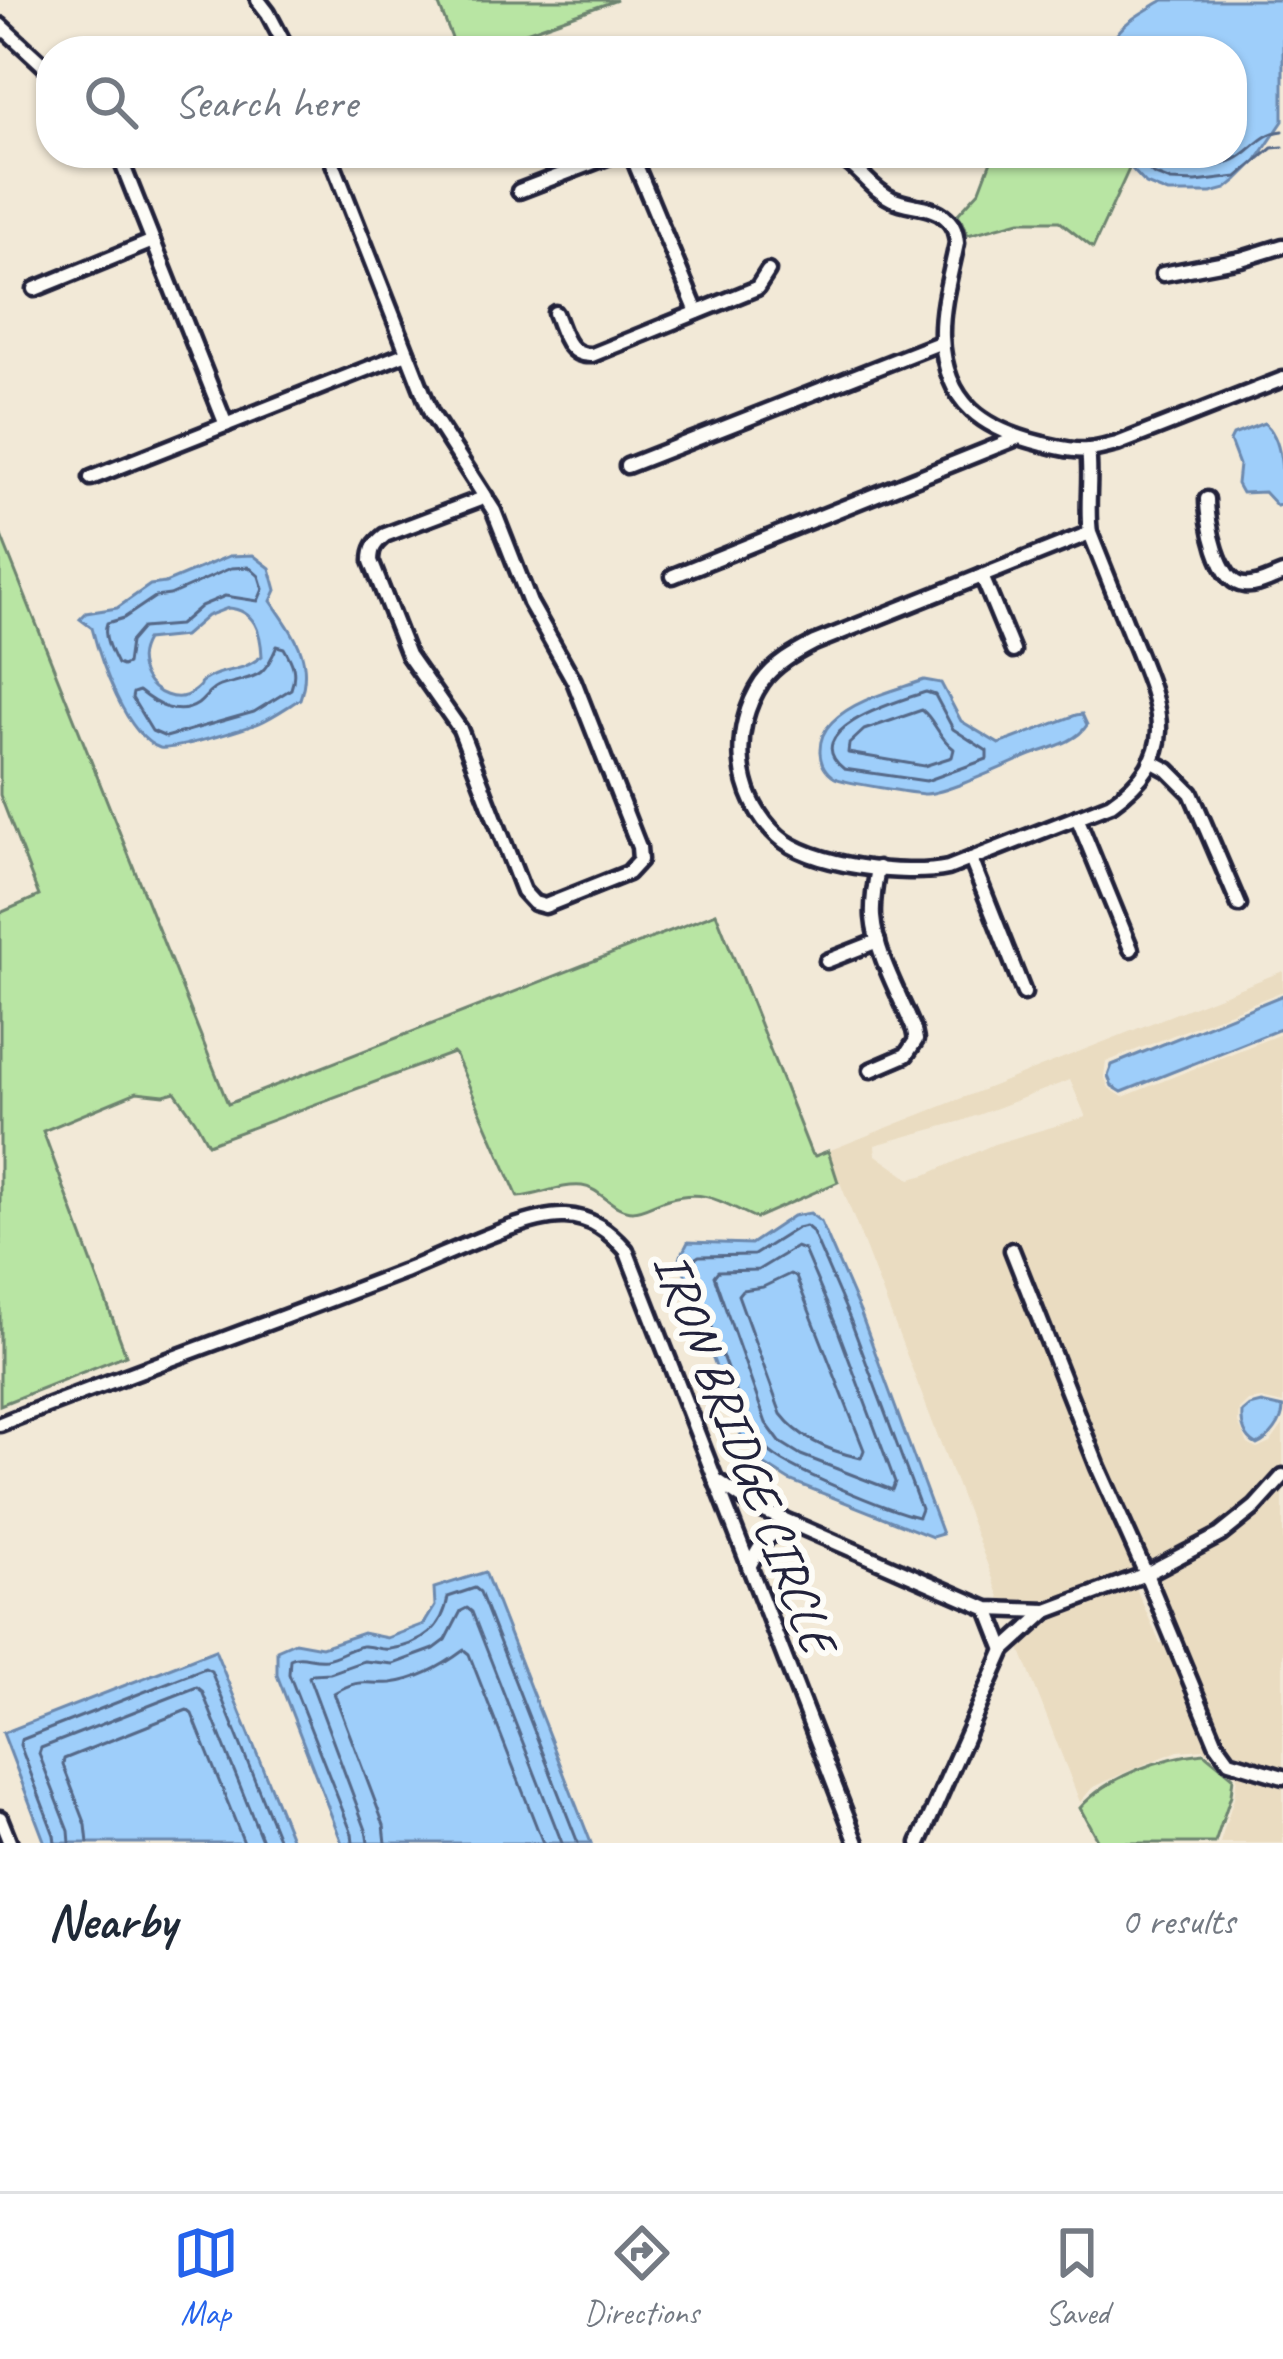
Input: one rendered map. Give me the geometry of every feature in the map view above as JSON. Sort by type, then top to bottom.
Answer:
[{"type":"street","points":[[258,0],[280,36]]},
{"type":"street","points":[[0,26],[36,58]]},
{"type":"street","points":[[124,168],[226,425]]},
{"type":"street","points":[[334,168],[431,413],[486,497],[530,603],[574,681],[639,847],[640,860],[628,873],[545,906],[534,903],[523,891],[460,729],[408,655],[370,561],[370,550],[385,535],[486,497]]},
{"type":"street","points":[[519,191],[579,168]]},
{"type":"street","points":[[637,168],[697,312]]},
{"type":"street","points":[[858,168],[878,191],[939,212],[954,228],[957,243],[942,323],[946,364],[963,400],[996,430],[1067,450],[1088,450],[1117,444],[1283,379]]},
{"type":"street","points":[[35,289],[153,241]]},
{"type":"street","points":[[1163,274],[1283,246]]},
{"type":"street","points":[[555,313],[569,346],[584,356],[592,355],[757,288],[769,271]]},
{"type":"street","points":[[627,466],[942,342]]},
{"type":"street","points":[[91,478],[407,353]]},
{"type":"street","points":[[673,576],[1018,437]]},
{"type":"street","points":[[1088,450],[1090,533],[1159,709],[1158,744],[1143,775],[1111,804],[930,872],[824,860],[778,837],[748,793],[742,771],[742,728],[749,706],[777,666],[794,654],[1090,533]]},
{"type":"street","points":[[1208,499],[1207,523],[1228,577],[1240,586],[1283,574]]},
{"type":"street","points":[[982,576],[1013,651]]},
{"type":"street","points":[[1151,761],[1191,793],[1239,905]]},
{"type":"street","points":[[1077,817],[1131,949]]},
{"type":"street","points":[[970,859],[1024,993]]},
{"type":"street","points":[[871,1070],[906,1055],[916,1040],[873,920],[878,868]]},
{"type":"street","points":[[827,961],[878,941]]},
{"type":"street","name":"IRON BRIDGE CIRCLE","points":[[0,1424],[536,1219],[562,1215],[586,1219],[610,1233],[626,1250],[856,1843]]},
{"type":"street","points":[[1012,1250],[1216,1743],[1229,1761],[1283,1777]]},
{"type":"street","points":[[919,1843],[1004,1650],[1047,1611],[1146,1574],[1220,1534],[1252,1510],[1283,1476]]},
{"type":"street","points":[[714,1479],[755,1507],[988,1609],[1047,1611]]},
{"type":"street","points":[[749,1567],[761,1542],[795,1524]]},
{"type":"street","points":[[988,1609],[1004,1650]]},
{"type":"street","points":[[0,1818],[10,1843]]},
{"type":"shaded area","points":[[1283,971],[1283,991],[1106,1062],[1104,1076],[1109,1088],[1123,1097],[1283,1033],[1283,1404],[1248,1401],[1239,1410],[1238,1423],[1248,1444],[1257,1449],[1270,1443],[1283,1425],[1283,1468],[1237,1516],[1148,1567],[1014,1244],[1006,1247],[1140,1570],[1054,1603],[1003,1605],[828,1151]],"holes":[[[1070,1080],[1086,1117],[994,1144],[910,1179],[876,1155],[875,1145],[962,1121]]]},
{"type":"shaded area","points":[[1283,1484],[1283,1772],[1232,1757],[1220,1741],[1152,1576],[1243,1524]]},
{"type":"shaded area","points":[[1134,1584],[1160,1643],[1169,1642],[1228,1766],[1283,1782],[1283,1843],[1220,1843],[1237,1776],[1204,1749],[1178,1751],[1126,1772],[1092,1788],[1080,1802],[1018,1643],[1049,1616]]},
{"type":"green space","points":[[437,0],[617,0],[515,36],[451,36]]},
{"type":"green space","points":[[988,168],[1129,169],[1093,248],[1059,221],[1020,221],[968,235],[958,214],[980,190]]},
{"type":"green space","points":[[0,533],[228,1104],[716,913],[811,1153],[828,1151],[838,1182],[756,1218],[693,1195],[632,1211],[582,1186],[518,1197],[453,1053],[208,1144],[175,1092],[137,1092],[43,1131],[126,1355],[0,1405],[0,913],[39,896],[0,795]]},
{"type":"green space","points":[[1204,1753],[1233,1777],[1215,1843],[1099,1843],[1080,1808],[1092,1797],[1137,1770]]},
{"type":"water","points":[[1163,0],[1283,0],[1283,121],[1256,161],[1226,189],[1168,193],[1146,184],[1131,168],[1247,168],[1247,36],[1116,36]]},
{"type":"water","points":[[1264,423],[1281,459],[1283,504],[1277,506],[1264,492],[1242,493],[1230,441],[1233,435]]},
{"type":"water","points":[[253,555],[270,568],[276,590],[271,601],[303,659],[300,699],[251,726],[160,748],[126,714],[92,628],[80,619],[86,613],[117,608],[150,585],[229,556]],"holes":[[[228,608],[255,624],[262,656],[208,678],[180,697],[166,695],[149,683],[140,662],[146,640],[184,636],[207,616]]]},
{"type":"water","points":[[924,680],[941,683],[961,721],[999,744],[1076,715],[1082,714],[1087,725],[1062,744],[926,794],[864,785],[828,773],[820,752],[832,722],[863,702]]},
{"type":"water","points":[[1283,995],[1283,1028],[1122,1092],[1112,1086],[1108,1076],[1112,1065]]},
{"type":"water","points":[[810,1213],[821,1222],[861,1314],[942,1534],[932,1537],[789,1480],[762,1463],[742,1438],[680,1258],[688,1242],[751,1244],[793,1216]]},
{"type":"water","points":[[1261,1403],[1283,1408],[1275,1430],[1257,1445],[1245,1431],[1242,1412]]},
{"type":"water","points":[[485,1572],[591,1843],[342,1843],[277,1675],[277,1650],[295,1642],[322,1647],[363,1633],[387,1638],[424,1624],[435,1606],[434,1588]]},
{"type":"water","points":[[215,1650],[293,1843],[45,1843],[3,1733]]}]
